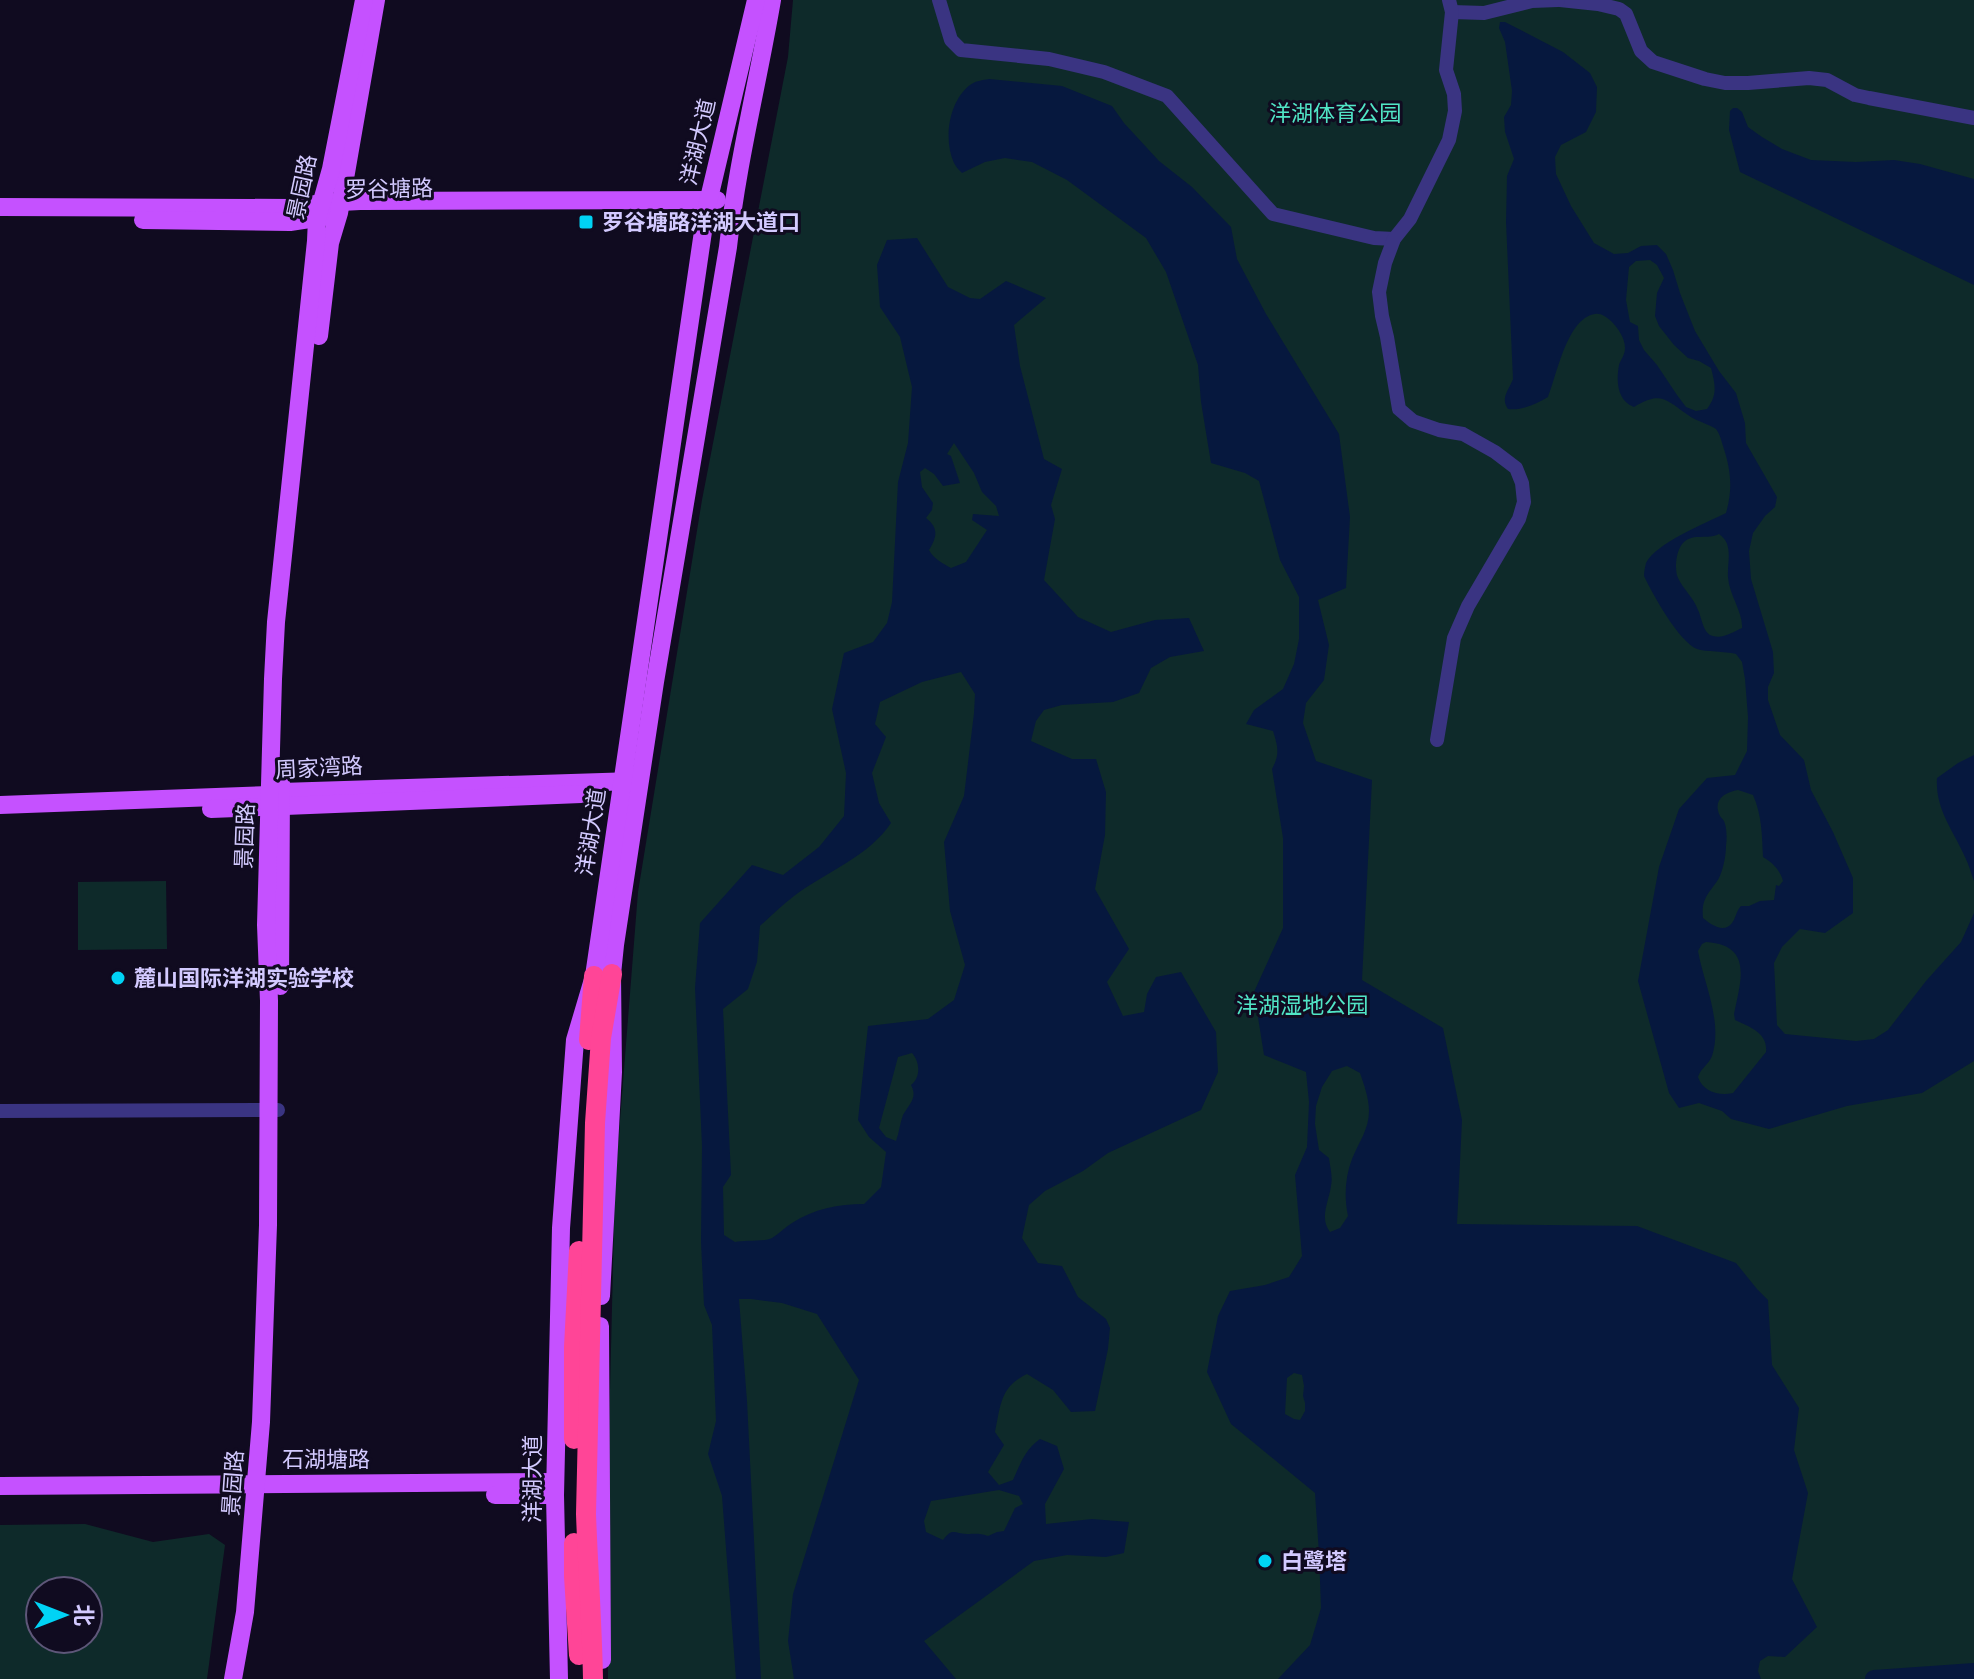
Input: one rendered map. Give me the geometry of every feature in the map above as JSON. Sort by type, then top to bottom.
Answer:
[{"type":"highway","points":[[580,1679],[574,1576],[574,1347],[589,1123],[601,1038],[603,975]]},
{"type":"highway","points":[[589,1123],[586,1514],[593,1679]]},
{"type":"main road","name":"景园路","points":[[246,1679],[255,1622],[262,1489],[261,1422],[273,1114],[266,925],[275,800],[276,622],[329,209],[331,169],[364,0]]},
{"type":"main road","name":"景园路","points":[[329,209],[376,0]]},
{"type":"main road","name":"洋湖大道","points":[[559,1679],[555,1488],[561,1228],[575,1040],[615,945],[631,787],[707,206],[756,0]]},
{"type":"main road","name":"洋湖大道","points":[[631,787],[728,247],[732,207],[772,0]]},
{"type":"main road","name":"罗谷塘路","points":[[0,207],[732,207]]},
{"type":"main road","name":"罗谷塘路","points":[[0,218],[290,222],[329,209]]},
{"type":"main road","name":"周家湾路","points":[[0,805],[275,800],[631,787]]},
{"type":"main road","name":"周家湾路","points":[[0,817],[275,800]]},
{"type":"main road","name":"洋湖大道","points":[[602,1679],[600,1318],[613,1072],[603,975]]},
{"type":"main road","name":"石湖塘路","points":[[0,1486],[555,1488]]},
{"type":"main road","name":"景园路","points":[[233,1679],[262,1489]]},
{"type":"main road","name":"石湖塘路","points":[[0,1496],[262,1489]]},
{"type":"street","points":[[939,0],[951,40],[961,50],[1049,59],[1104,72],[1167,96],[1273,214],[1374,238],[1394,239]]},
{"type":"street","points":[[1437,740],[1454,638],[1468,606],[1519,519],[1524,502],[1522,483],[1516,468],[1495,452],[1463,434],[1413,421],[1399,409],[1382,316],[1379,292],[1394,239],[1410,219],[1449,140],[1455,111],[1454,94],[1446,70],[1451,6],[1484,13],[1532,1],[1598,4],[1626,14],[1641,51],[1653,62],[1705,79],[1725,83],[1809,78],[1827,80],[1855,95],[1974,118]]},
{"type":"street","points":[[0,1111],[273,1114]]},
{"type":"street","points":[[0,1118],[273,1114]]},
{"type":"green space","name":"洋湖湿地公园","points":[[793,0],[1974,0],[1974,1679],[608,1679],[608,1472],[615,1184],[638,892],[702,500],[788,57]]},
{"type":"green space","points":[[166,881],[167,949],[78,950],[78,882]]},
{"type":"green space","points":[[85,1524],[153,1542],[209,1534],[225,1545],[207,1679],[0,1679],[0,1525]]},
{"type":"water","points":[[1500,22],[1505,22],[1563,52],[1590,73],[1597,87],[1596,112],[1586,132],[1561,145],[1555,157],[1556,174],[1594,243],[1614,254],[1657,245],[1666,254],[1695,331],[1736,393],[1745,423],[1746,443],[1777,497],[1775,507],[1753,533],[1749,551],[1751,579],[1773,652],[1774,673],[1768,687],[1768,700],[1780,735],[1804,760],[1811,790],[1853,878],[1853,913],[1825,933],[1800,929],[1782,947],[1774,963],[1777,1025],[1785,1034],[1856,1041],[1874,1039],[1888,1030],[1961,942],[1974,913],[1974,1061],[1922,1093],[1847,1106],[1769,1129],[1731,1119],[1722,1111],[1699,1103],[1679,1108],[1669,1093],[1638,981],[1659,867],[1679,809],[1707,778],[1735,775],[1747,751],[1748,717],[1742,662],[1736,654],[1701,650],[1690,645],[1667,616],[1644,573],[1646,563],[1660,548],[1726,513],[1730,496],[1729,471],[1716,429],[1662,399],[1651,399],[1634,407],[1624,400],[1618,377],[1625,350],[1624,341],[1614,324],[1599,314],[1585,318],[1570,336],[1548,397],[1518,409],[1508,409],[1506,394],[1513,379],[1507,176],[1514,159],[1505,132],[1504,117],[1511,105],[1512,91],[1505,42],[1499,28]],"holes":[[[1650,260],[1657,265],[1664,278],[1657,293],[1655,316],[1659,326],[1688,358],[1711,368],[1714,394],[1707,409],[1696,411],[1686,407],[1644,350],[1639,340],[1638,326],[1630,322],[1626,300],[1629,267],[1636,261]],[[1719,534],[1727,543],[1729,584],[1742,622],[1742,628],[1720,637],[1707,632],[1676,570],[1678,554],[1684,542]],[[1733,791],[1753,795],[1760,818],[1763,857],[1776,867],[1783,881],[1776,885],[1774,900],[1741,906],[1732,923],[1721,928],[1703,918],[1703,905],[1723,867],[1727,837],[1718,810],[1719,801]],[[1702,944],[1721,945],[1737,957],[1741,977],[1735,1020],[1761,1035],[1766,1045],[1766,1052],[1733,1093],[1712,1092],[1698,1077],[1712,1056],[1715,1043],[1714,1017],[1698,951]]]},
{"type":"water","points":[[987,79],[1062,86],[1112,106],[1159,161],[1192,187],[1231,227],[1237,259],[1266,314],[1339,434],[1350,517],[1346,588],[1318,600],[1329,645],[1324,680],[1306,703],[1303,723],[1316,761],[1372,780],[1362,980],[1443,1028],[1462,1120],[1457,1224],[1637,1226],[1736,1263],[1768,1300],[1772,1365],[1799,1408],[1794,1450],[1808,1493],[1792,1579],[1817,1627],[1785,1657],[1768,1656],[1760,1661],[1758,1671],[1761,1679],[1278,1679],[1310,1645],[1321,1608],[1315,1493],[1231,1424],[1207,1372],[1218,1316],[1230,1291],[1289,1277],[1302,1256],[1295,1175],[1307,1147],[1309,1102],[1306,1072],[1264,1055],[1254,992],[1283,928],[1283,838],[1272,769],[1277,746],[1273,731],[1246,724],[1254,710],[1283,689],[1294,664],[1299,639],[1299,597],[1280,560],[1259,481],[1245,473],[1211,463],[1198,365],[1166,272],[1146,238],[1067,180],[1032,162],[1005,158],[985,162],[962,173],[955,164],[949,143],[953,110],[970,85]],"holes":[[[1347,1066],[1360,1073],[1369,1118],[1348,1173],[1348,1216],[1340,1228],[1330,1232],[1325,1215],[1332,1183],[1331,1172],[1329,1158],[1319,1150],[1316,1106],[1322,1087],[1332,1071]],[[1294,1373],[1302,1375],[1304,1386],[1305,1411],[1300,1420],[1285,1414],[1287,1378]]]},
{"type":"water","points":[[1733,108],[1742,112],[1748,127],[1762,137],[1811,160],[1894,160],[1974,179],[1974,285],[1740,172],[1729,130],[1730,111]]},
{"type":"water","points":[[917,238],[948,287],[970,298],[980,299],[1006,281],[1046,298],[1014,325],[1020,366],[1044,459],[1062,469],[1051,505],[1055,519],[1044,580],[1078,617],[1111,632],[1155,620],[1189,618],[1204,651],[1170,657],[1151,668],[1139,693],[1113,702],[1062,705],[1044,710],[1036,721],[1031,741],[1072,759],[1096,759],[1106,792],[1105,835],[1095,889],[1129,949],[1107,982],[1123,1016],[1144,1012],[1147,994],[1156,977],[1181,972],[1216,1032],[1218,1072],[1201,1110],[1108,1153],[1083,1171],[1045,1191],[1029,1205],[1022,1238],[1038,1263],[1062,1266],[1078,1297],[1106,1319],[1110,1328],[1108,1349],[1095,1411],[1071,1412],[1053,1390],[1027,1374],[1011,1385],[1003,1397],[995,1432],[1004,1445],[988,1472],[999,1485],[1013,1480],[1027,1452],[1040,1439],[1057,1446],[1064,1469],[1045,1504],[1046,1524],[1092,1519],[1129,1522],[1124,1553],[1106,1557],[1067,1555],[1034,1561],[924,1641],[956,1679],[794,1679],[788,1641],[793,1594],[859,1380],[817,1314],[782,1303],[739,1299],[761,1679],[736,1679],[722,1496],[708,1454],[716,1421],[712,1325],[704,1305],[701,1242],[702,1146],[695,988],[700,923],[752,865],[783,875],[819,847],[844,816],[846,773],[832,709],[844,653],[873,642],[887,623],[892,602],[898,482],[908,443],[912,387],[900,337],[880,307],[877,265],[887,240]],"holes":[[[954,443],[974,473],[982,492],[996,506],[999,516],[973,514],[972,520],[987,530],[966,562],[951,568],[929,550],[935,533],[933,525],[926,518],[933,503],[922,487],[920,472],[925,468],[943,486],[960,483],[951,456],[947,454]],[[961,672],[975,694],[964,796],[944,842],[950,911],[965,965],[954,1000],[928,1019],[868,1026],[858,1120],[869,1137],[886,1152],[881,1187],[864,1204],[817,1211],[800,1218],[769,1239],[735,1242],[724,1235],[723,1187],[731,1175],[723,1009],[748,989],[757,962],[760,926],[806,887],[871,845],[891,823],[879,803],[872,773],[886,737],[875,724],[880,702],[922,682]],[[912,1053],[918,1069],[911,1085],[913,1097],[903,1115],[896,1141],[886,1137],[879,1128],[898,1057]],[[999,1490],[1019,1496],[1023,1504],[1015,1508],[1004,1531],[988,1536],[952,1532],[943,1540],[926,1532],[924,1521],[931,1501]]]},
{"type":"water","points":[[1974,755],[1974,881],[1942,810],[1937,778]]},
{"type":"waterway","points":[[1874,1679],[1974,1672]]},
{"type":"place","name":"罗谷塘路洋湖大道口","points":[[586,222]]},
{"type":"place","name":"麓山国际洋湖实验学校","points":[[118,978]]},
{"type":"place","name":"白鹭塔","points":[[1265,1561]]},
{"type":"park label","name":"洋湖体育公园","points":[[1335,113]]}]
